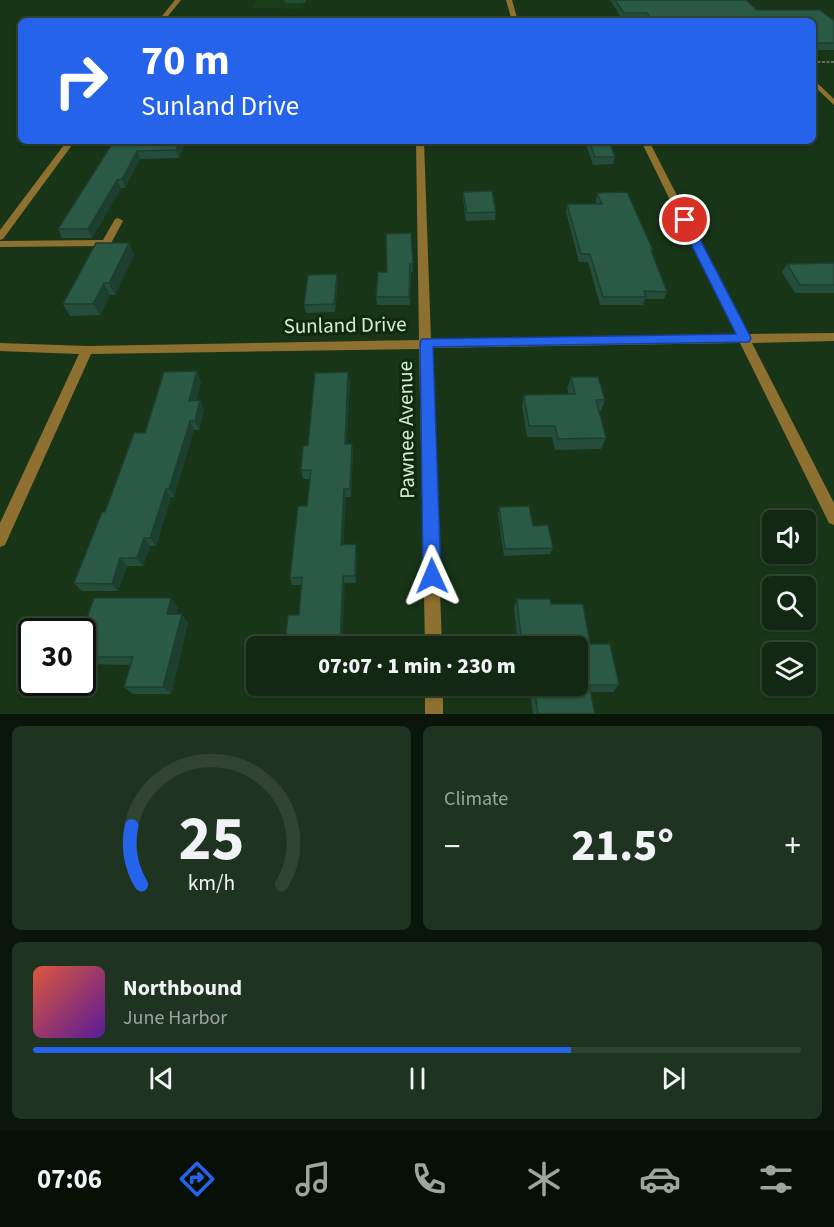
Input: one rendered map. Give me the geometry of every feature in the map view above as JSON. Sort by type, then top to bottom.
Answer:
[{"type":"street","points":[[163,18],[178,0]]},
{"type":"street","points":[[509,0],[514,18]]},
{"type":"street","points":[[816,84],[834,103]]},
{"type":"street","points":[[0,237],[69,144]]},
{"type":"street","name":"Pawnee Avenue","points":[[420,144],[433,636]]},
{"type":"street","points":[[647,144],[834,518]]},
{"type":"street","points":[[0,244],[106,243],[118,221]]},
{"type":"street","name":"Sunland Drive","points":[[0,347],[87,350],[427,342],[834,337]]},
{"type":"street","points":[[0,540],[87,350]]},
{"type":"street","points":[[434,696],[434,714]]},
{"type":"path","points":[[816,62],[834,62]]},
{"type":"shaded area","points":[[256,0],[305,0],[302,9],[252,8]]},
{"type":"building","points":[[615,0],[746,0],[757,10],[820,10],[834,21],[834,43],[816,43],[816,18],[650,18],[647,13],[624,13]]},
{"type":"building","points":[[112,144],[179,144],[176,150],[137,151],[122,179],[117,180],[88,229],[58,229]]},
{"type":"building","points":[[590,144],[610,144],[615,157],[595,157]]},
{"type":"building","points":[[492,191],[496,212],[467,213],[463,192]]},
{"type":"building","points":[[627,192],[653,250],[651,250],[667,292],[644,291],[646,297],[603,297],[590,254],[581,254],[567,204],[602,204],[597,193]]},
{"type":"building","points":[[411,233],[413,264],[410,264],[409,297],[376,297],[378,272],[387,272],[386,234]]},
{"type":"building","points":[[96,243],[129,243],[109,283],[104,283],[93,304],[63,304]]},
{"type":"building","points":[[834,263],[834,285],[800,285],[787,264]]},
{"type":"building","points":[[337,274],[334,304],[304,305],[308,275]]},
{"type":"building","points":[[197,371],[189,401],[200,400],[195,421],[190,421],[169,489],[166,489],[150,538],[144,538],[137,558],[120,558],[112,584],[74,583],[102,512],[105,512],[134,433],[145,433],[164,372]]},
{"type":"building","points":[[348,372],[345,444],[352,444],[350,489],[344,489],[341,545],[356,544],[355,576],[343,576],[340,636],[286,636],[288,615],[299,615],[302,577],[290,578],[298,506],[307,506],[311,470],[301,470],[303,446],[308,445],[315,373]]},
{"type":"building","points":[[571,377],[598,377],[605,400],[596,400],[606,438],[558,439],[555,426],[529,426],[524,395],[575,394]]},
{"type":"building","points":[[529,506],[533,526],[548,525],[553,548],[505,549],[499,507]]},
{"type":"building","points":[[94,598],[171,598],[167,614],[182,614],[163,687],[124,687],[133,657],[96,657],[96,618],[87,618]]},
{"type":"building","points":[[517,599],[550,599],[551,604],[583,604],[590,644],[610,644],[619,685],[589,685],[595,714],[538,714],[535,696],[588,696],[588,636],[521,636]]},
{"type":"route","points":[[432,576],[427,342],[745,338],[685,220]]}]
